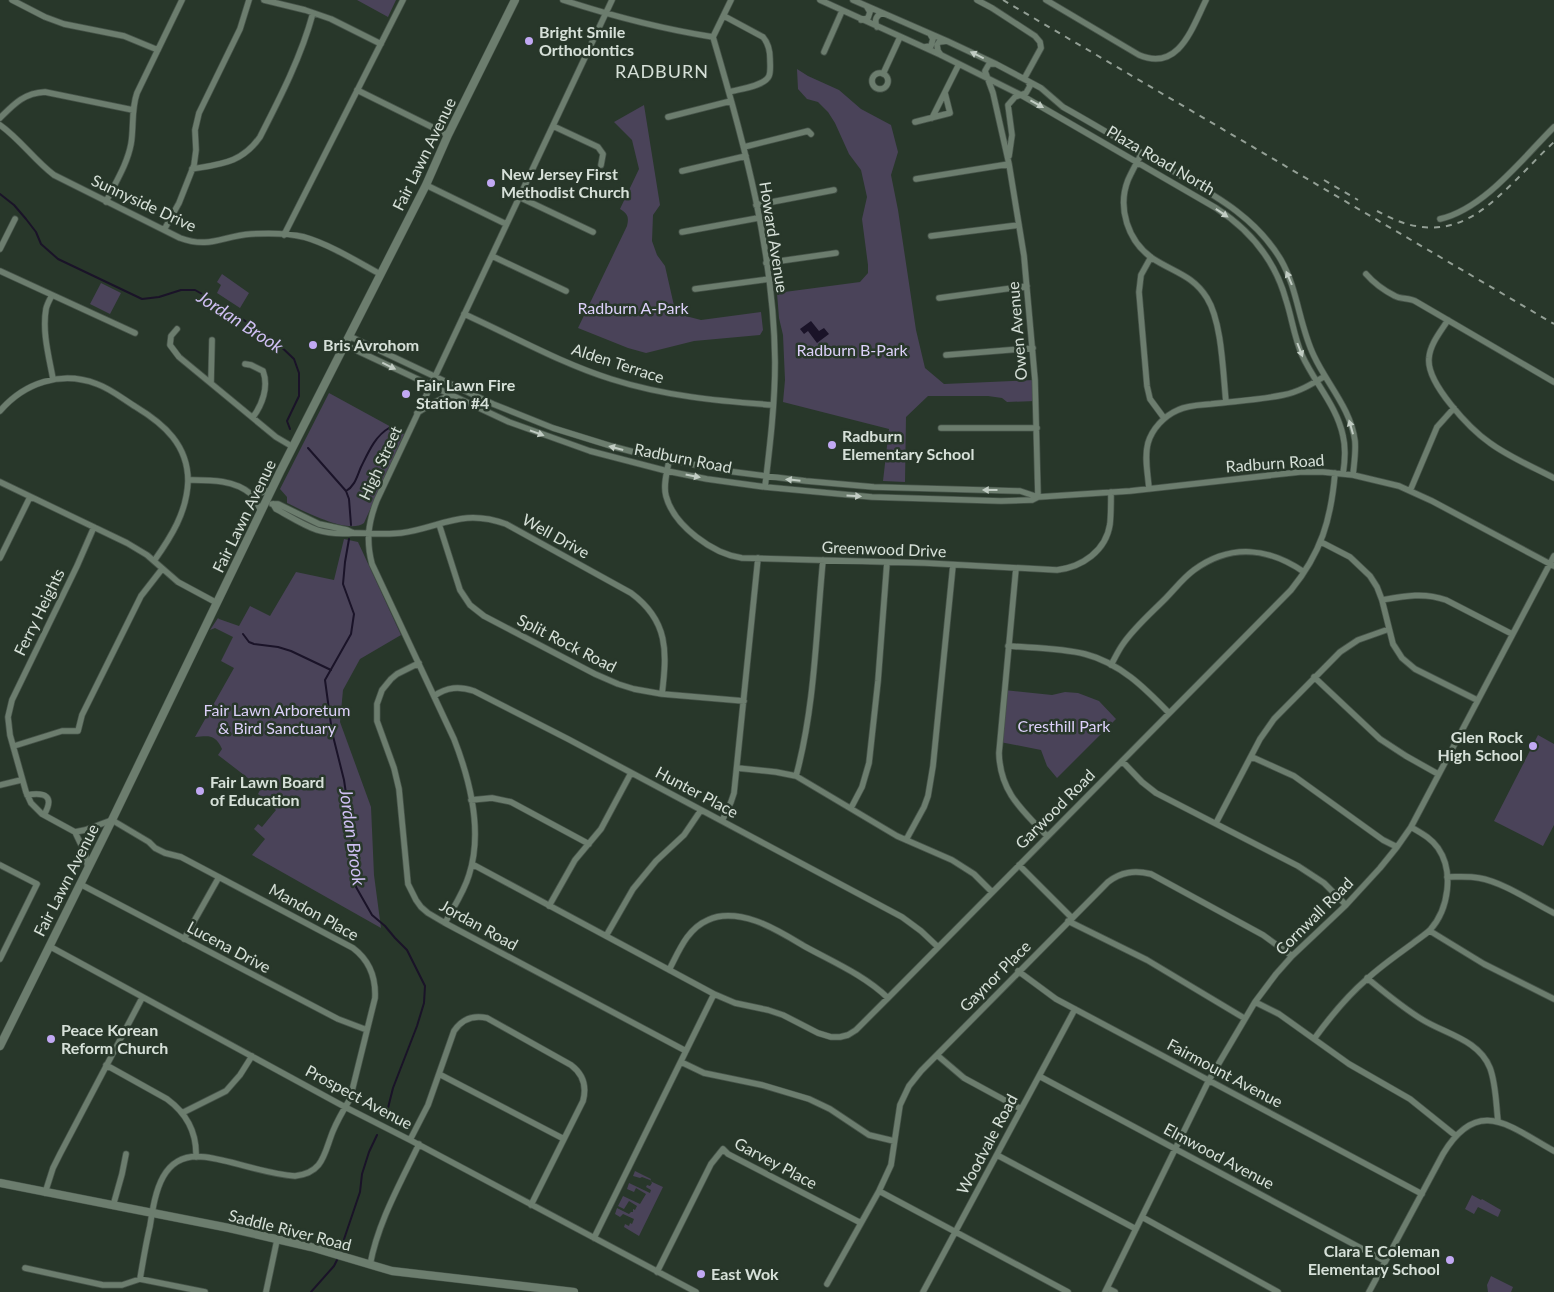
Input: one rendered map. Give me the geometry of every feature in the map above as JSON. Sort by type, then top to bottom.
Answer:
[{"type":"main road","name":"Fair Lawn Avenue","points":[[0,1046],[112,820],[261,511],[269,503],[271,490],[426,186],[448,134],[515,0]]},
{"type":"main road","name":"Saddle River Road","points":[[0,1183],[229,1228],[392,1270],[574,1292]]},
{"type":"street","points":[[12,0],[45,17],[64,24],[124,36],[158,50]]},
{"type":"street","points":[[106,202],[128,154],[137,93],[182,0]]},
{"type":"street","points":[[164,230],[179,203],[192,169],[196,150],[195,130],[199,113],[240,29],[249,0]]},
{"type":"street","points":[[264,0],[313,13],[380,44]]},
{"type":"street","points":[[284,235],[403,0]]},
{"type":"street","points":[[563,0],[606,13],[713,37],[731,0]]},
{"type":"street","name":"High Street","points":[[445,923],[464,886],[472,864],[474,844],[472,800],[462,759],[454,739],[372,564],[368,543],[370,517],[376,500],[612,0]]},
{"type":"street","name":"Plaza Road North","points":[[821,0],[877,28],[941,55],[1021,95],[1233,220],[1261,248],[1280,281],[1298,344],[1306,364],[1341,427],[1344,442],[1343,474]]},
{"type":"street","name":"Plaza Road North","points":[[853,0],[947,40],[1026,80],[1047,92],[1063,107],[1247,218],[1269,242],[1280,259],[1296,296],[1308,341],[1316,360],[1348,415],[1355,441],[1353,475]]},
{"type":"street","points":[[977,0],[1035,36],[1040,42],[1041,48],[1026,80]]},
{"type":"street","points":[[1046,0],[1139,55],[1153,59],[1167,57],[1179,48],[1206,0]]},
{"type":"street","points":[[861,20],[868,18],[870,15],[866,6]]},
{"type":"street","points":[[824,52],[842,11]]},
{"type":"street","points":[[192,169],[234,160],[249,151],[255,144],[290,78],[304,44],[313,13]]},
{"type":"street","points":[[877,28],[876,18],[883,13]]},
{"type":"street","points":[[724,16],[763,37],[770,50],[770,71],[766,80],[729,92]]},
{"type":"street","points":[[922,47],[930,46],[932,43],[933,39],[929,33]]},
{"type":"street","name":"Howard Avenue","points":[[713,37],[744,147],[768,279],[774,344],[773,405],[765,487]]},
{"type":"street","points":[[883,74],[900,37]]},
{"type":"street","points":[[941,55],[937,45],[939,42],[947,40]]},
{"type":"street","points":[[932,118],[959,64]]},
{"type":"street","points":[[986,77],[985,71],[987,66],[996,64]]},
{"type":"street","name":"Owen Avenue","points":[[986,77],[994,93],[1009,164],[1027,286],[1033,348],[1038,497]]},
{"type":"street","name":"Owen Avenue","points":[[1009,164],[1012,135],[1008,109],[1010,102],[1028,91],[1030,86],[1026,80]]},
{"type":"street","points":[[357,90],[448,134]]},
{"type":"street","points":[[0,118],[17,100],[37,92],[133,110]]},
{"type":"street","points":[[915,122],[950,113],[944,93]]},
{"type":"street","points":[[668,117],[732,101]]},
{"type":"street","name":"Sunnyside Drive","points":[[0,125],[11,133],[54,175],[180,238],[199,243],[217,242],[240,236],[284,235],[302,237],[312,240],[380,274]]},
{"type":"street","points":[[553,126],[598,147],[602,154],[602,165]]},
{"type":"street","points":[[1440,219],[1464,211],[1480,199],[1554,127]]},
{"type":"street","points":[[744,147],[808,131],[811,134]]},
{"type":"street","points":[[1142,153],[1124,192],[1126,220],[1133,237],[1144,252],[1191,279],[1213,309],[1218,327],[1226,402]]},
{"type":"street","points":[[682,171],[746,156]]},
{"type":"street","points":[[916,179],[1009,164]]},
{"type":"street","points":[[426,186],[506,224]]},
{"type":"street","points":[[756,205],[834,190]]},
{"type":"street","points":[[519,197],[593,232]]},
{"type":"street","points":[[682,232],[758,218]]},
{"type":"street","points":[[0,249],[4,234],[15,219]]},
{"type":"street","points":[[932,236],[1019,225]]},
{"type":"street","points":[[1261,248],[1269,242]]},
{"type":"street","points":[[766,263],[836,253]]},
{"type":"street","points":[[492,256],[566,291]]},
{"type":"street","points":[[1151,257],[1141,275],[1138,292],[1147,386],[1150,399],[1164,418]]},
{"type":"street","points":[[0,270],[135,333]]},
{"type":"street","points":[[1366,274],[1376,284],[1396,297],[1409,298],[1415,301],[1554,382]]},
{"type":"street","points":[[695,289],[768,279]]},
{"type":"street","points":[[939,298],[1027,286]]},
{"type":"street","points":[[52,295],[47,305],[45,319],[53,379]]},
{"type":"street","name":"Alden Terrace","points":[[464,314],[574,365],[628,384],[700,399],[773,405]]},
{"type":"street","points":[[1448,320],[1432,348],[1429,360],[1429,366],[1434,378],[1445,397],[1490,443],[1554,478]]},
{"type":"street","points":[[177,329],[170,340],[172,349],[179,357],[276,436],[293,447]]},
{"type":"street","name":"Radburn Road","points":[[349,336],[493,404],[553,428],[669,461],[766,477],[874,487],[1020,491],[1038,497],[1149,489],[1300,472],[1353,475],[1388,482],[1410,491],[1552,565]]},
{"type":"street","points":[[211,383],[212,340]]},
{"type":"street","name":"Radburn Road","points":[[345,345],[430,386],[549,438],[667,471],[765,487],[857,496],[935,500],[1032,500],[1038,497]]},
{"type":"street","points":[[946,355],[1033,348]]},
{"type":"street","points":[[245,364],[260,369],[265,378],[262,404],[253,417]]},
{"type":"street","points":[[1149,489],[1146,462],[1148,444],[1154,430],[1164,418],[1186,407],[1284,395],[1300,390],[1325,376]]},
{"type":"street","points":[[0,411],[10,400],[24,390],[53,379],[76,379],[96,383],[160,422],[180,448],[186,465],[188,480],[182,514],[172,535],[154,561]]},
{"type":"street","points":[[418,413],[450,395]]},
{"type":"street","points":[[1410,491],[1437,427],[1454,408]]},
{"type":"street","points":[[941,428],[1037,428]]},
{"type":"street","name":"Greenwood Drive","points":[[669,461],[665,484],[666,496],[677,517],[695,536],[709,546],[734,557],[1057,570],[1082,562],[1101,546],[1109,529],[1111,492]]},
{"type":"street","name":"Garwood Road","points":[[472,864],[714,994],[735,1003],[783,1015],[818,1033],[831,1037],[848,1035],[856,1030],[888,998],[1283,599],[1304,572],[1321,542],[1331,509],[1335,473]]},
{"type":"street","points":[[188,480],[211,480],[236,485],[252,495],[261,511]]},
{"type":"street","points":[[0,482],[127,543],[154,561],[178,582],[217,603]]},
{"type":"street","points":[[252,495],[271,490]]},
{"type":"street","points":[[0,558],[30,496]]},
{"type":"street","name":"Well Drive","points":[[269,503],[278,504],[319,524],[353,533],[400,533],[465,517],[484,518],[506,524],[636,598],[652,614],[664,642],[666,662],[662,694]]},
{"type":"street","name":"Split Rock Road","points":[[439,524],[460,590],[476,611],[484,616],[595,674],[634,689],[662,694],[744,701]]},
{"type":"street","name":"Ferry Heights","points":[[75,832],[44,815],[31,804],[21,780],[8,717],[12,700],[94,527]]},
{"type":"street","points":[[1321,542],[1342,552],[1358,563],[1370,576],[1382,600],[1397,651],[1408,664],[1477,700]]},
{"type":"street","points":[[1112,664],[1123,644],[1139,624],[1192,572],[1211,560],[1230,554],[1253,552],[1275,556],[1304,572]]},
{"type":"street","name":"Cornwall Road","points":[[1106,1290],[1209,1080],[1244,1018],[1254,1002],[1292,956],[1346,905],[1398,847],[1411,827],[1512,634],[1552,565],[1554,556]]},
{"type":"street","points":[[722,821],[731,802],[737,768],[758,558]]},
{"type":"street","points":[[796,776],[804,744],[810,696],[822,560]]},
{"type":"street","points":[[851,808],[862,787],[869,763],[878,681],[887,562]]},
{"type":"street","points":[[906,840],[924,807],[930,786],[953,565]]},
{"type":"street","points":[[1016,568],[999,753],[1001,773],[1004,783],[1015,802],[1047,836]]},
{"type":"street","points":[[14,746],[62,730],[78,731],[82,715],[141,596],[162,569]]},
{"type":"street","points":[[1382,600],[1417,594],[1438,597],[1512,634]]},
{"type":"street","points":[[1216,823],[1266,728],[1314,677],[1348,645],[1389,629]]},
{"type":"street","points":[[1008,646],[1076,652],[1112,664],[1143,686],[1169,713]]},
{"type":"street","name":"Jordan Road","points":[[419,663],[391,679],[382,690],[376,704],[377,721],[394,768],[399,789],[408,884],[416,900],[428,913],[445,923],[686,1051]]},
{"type":"street","points":[[1314,677],[1380,738],[1406,756],[1438,774]]},
{"type":"street","name":"Hunter Place","points":[[434,696],[450,688],[474,691],[902,917],[938,947]]},
{"type":"street","points":[[1252,756],[1294,776],[1383,840],[1398,847]]},
{"type":"street","points":[[1122,761],[1142,782],[1156,792],[1311,874],[1346,905]]},
{"type":"street","points":[[737,768],[796,776],[906,840],[963,867],[974,874],[992,892]]},
{"type":"street","points":[[549,906],[575,860],[589,844],[611,811],[631,773]]},
{"type":"street","points":[[0,785],[21,780]]},
{"type":"street","points":[[27,795],[37,793],[46,796],[49,806],[44,815]]},
{"type":"street","points":[[472,800],[492,798],[511,802],[589,844]]},
{"type":"street","points":[[606,936],[633,888],[656,861],[684,835],[701,810]]},
{"type":"street","points":[[88,868],[85,853],[75,832],[112,820]]},
{"type":"street","name":"Mandon Place","points":[[112,820],[149,842],[155,848],[181,857],[219,876],[353,948],[359,952],[369,966],[374,981],[374,998],[350,1099],[333,1131],[326,1156],[318,1166],[307,1174],[289,1176],[205,1157],[196,1157]]},
{"type":"street","points":[[1314,1039],[1341,1003],[1368,978],[1430,931],[1440,916],[1447,893],[1447,877],[1442,856],[1439,849],[1428,837],[1411,827]]},
{"type":"street","points":[[0,865],[37,884],[0,959]]},
{"type":"street","points":[[1019,865],[1070,920],[1147,960],[1244,1018]]},
{"type":"street","name":"Gaynor Place","points":[[827,1284],[879,1191],[891,1165],[898,1114],[904,1095],[916,1076],[1018,971],[1113,878],[1127,873],[1142,872],[1158,877],[1247,926],[1292,956]]},
{"type":"street","points":[[184,939],[219,876]]},
{"type":"street","points":[[1447,877],[1466,876],[1487,880],[1554,913]]},
{"type":"street","name":"Lucena Drive","points":[[80,884],[338,1019],[367,1030]]},
{"type":"street","points":[[669,970],[688,935],[694,928],[708,919],[734,916],[757,921],[767,926],[865,979],[888,998]]},
{"type":"street","points":[[1430,931],[1484,964],[1554,1000]]},
{"type":"street","name":"Prospect Avenue","points":[[48,946],[345,1107],[419,1144],[696,1292]]},
{"type":"street","name":"Fairmount Avenue","points":[[1018,971],[1043,991],[1075,1009],[1422,1194]]},
{"type":"street","points":[[1368,978],[1405,1008],[1467,1042],[1481,1053],[1490,1068],[1498,1121]]},
{"type":"street","points":[[594,1238],[714,994]]},
{"type":"street","points":[[45,1193],[53,1168],[142,998]]},
{"type":"street","points":[[1254,1002],[1279,1014],[1349,1064],[1410,1100],[1456,1136]]},
{"type":"street","name":"Woodvale Road","points":[[923,1292],[1075,1009]]},
{"type":"street","points":[[410,1140],[428,1105],[454,1031],[468,1019],[474,1017],[487,1018],[571,1065],[581,1076],[585,1088],[583,1101],[531,1205]]},
{"type":"street","points":[[937,1054],[964,1078],[1022,1109]]},
{"type":"street","points":[[182,1113],[226,1091],[240,1075],[252,1056]]},
{"type":"street","points":[[680,1062],[704,1073],[762,1085],[809,1099],[838,1114],[869,1135],[894,1141]]},
{"type":"street","points":[[106,1065],[167,1098],[182,1113],[193,1132],[196,1148],[196,1157],[181,1160],[174,1165],[163,1176],[156,1191],[140,1279]]},
{"type":"street","points":[[439,1074],[564,1139]]},
{"type":"street","name":"Elmwood Avenue","points":[[1039,1076],[1385,1261]]},
{"type":"street","points":[[1369,1292],[1443,1154],[1456,1136],[1470,1125],[1489,1120],[1498,1121],[1553,1149]]},
{"type":"street","points":[[370,1265],[372,1251],[382,1223],[419,1144]]},
{"type":"street","name":"Garvey Place","points":[[657,1272],[711,1164],[723,1149],[728,1154],[861,1223]]},
{"type":"street","points":[[113,1206],[126,1154]]},
{"type":"street","points":[[997,1154],[1136,1229]]},
{"type":"street","points":[[879,1191],[1068,1292]]},
{"type":"street","points":[[1142,1217],[1278,1292]]},
{"type":"street","points":[[266,1292],[277,1240]]},
{"type":"street","points":[[25,1268],[103,1289],[140,1279],[205,1292]]},
{"type":"street","points":[[1106,1290],[1115,1292]]},
{"type":"green space","points":[[357,0],[396,0],[388,17]]},
{"type":"green space","name":"Radburn B-Park","points":[[797,69],[839,90],[861,109],[891,125],[898,152],[891,175],[916,330],[925,368],[944,384],[1035,380],[1036,401],[1007,402],[1002,398],[988,396],[928,396],[906,417],[905,482],[883,481],[889,429],[783,402],[785,380],[783,335],[779,318],[777,293],[860,282],[868,273],[862,219],[867,197],[861,170],[849,154],[828,112],[818,102],[807,99],[798,89]]},
{"type":"green space","name":"Radburn A-Park","points":[[644,105],[660,205],[653,215],[652,241],[657,255],[665,266],[675,310],[678,314],[701,320],[761,312],[763,330],[760,335],[694,341],[646,353],[628,348],[578,328],[627,226],[627,216],[620,209],[639,169],[632,140],[614,122]]},
{"type":"green space","points":[[222,274],[249,293],[240,308],[217,293],[221,285],[217,282]]},
{"type":"green space","points":[[101,283],[121,293],[110,314],[90,304]]},
{"type":"green space","points":[[329,393],[404,434],[364,523],[357,526],[337,524],[303,511],[287,503],[287,497],[280,489]]},
{"type":"green space","name":"Fair Lawn Arboretum & Bird Sanctuary","points":[[344,539],[358,542],[401,635],[360,659],[343,690],[340,722],[371,807],[374,875],[381,928],[252,855],[265,839],[254,829],[258,824],[262,827],[276,810],[258,794],[261,788],[218,755],[222,749],[214,738],[208,736],[195,737],[234,668],[221,661],[233,637],[215,628],[210,630],[218,618],[239,626],[250,606],[270,616],[296,572],[334,580]]},
{"type":"green space","name":"Cresthill Park","points":[[1004,690],[1052,695],[1065,692],[1078,693],[1099,701],[1116,719],[1057,778],[1047,766],[1041,750],[1000,742]]},
{"type":"green space","points":[[1538,735],[1554,744],[1554,825],[1543,846],[1494,821]]},
{"type":"green space","points":[[635,1171],[651,1179],[633,1176]]},
{"type":"green space","points":[[651,1181],[663,1187],[639,1236],[624,1227],[625,1224],[629,1226],[630,1223],[632,1224],[634,1219],[623,1214],[620,1217],[615,1214],[617,1208],[629,1214],[637,1206],[629,1201],[624,1209],[618,1206],[623,1196],[640,1204],[646,1194],[636,1188],[634,1192],[627,1189],[629,1183],[650,1193],[651,1190],[646,1187],[647,1185],[650,1186]]},
{"type":"green space","points":[[1472,1195],[1501,1210],[1498,1217],[1478,1207],[1474,1214],[1465,1209]]},
{"type":"green space","points":[[1491,1276],[1513,1287],[1511,1292],[1488,1292],[1487,1285]]},
{"type":"shaded area","points":[[811,321],[819,331],[824,328],[829,334],[817,343],[808,331],[804,334],[800,329]]},
{"type":"waterway","name":"Jordan Brook","points":[[0,194],[14,205],[36,232],[41,244],[58,259],[142,299],[159,297],[181,290],[195,290],[274,340],[294,359],[299,373],[299,396],[287,421],[290,429]]},
{"type":"waterway","points":[[346,491],[354,484],[369,451],[384,431],[389,428],[401,433]]},
{"type":"waterway","name":"Jordan Brook","points":[[308,448],[346,491],[349,499],[351,525]]},
{"type":"waterway","name":"Jordan Brook","points":[[349,539],[343,584],[354,614],[351,634],[325,680],[332,732],[344,780],[347,818],[356,858],[356,887],[372,915],[407,950],[425,986],[424,1003],[417,1026],[393,1088],[388,1108],[382,1118]]},
{"type":"waterway","points":[[243,634],[249,642],[291,651],[331,670]]},
{"type":"waterway","name":"Jordan Brook","points":[[339,1254],[360,1192],[362,1174],[369,1152],[377,1135]]},
{"type":"waterway","name":"Jordan Brook","points":[[311,1292],[334,1266],[338,1258]]},
{"type":"railway","points":[[1003,0],[1554,324]]},
{"type":"railway","points":[[1377,211],[1401,222],[1416,226],[1446,226],[1459,222],[1472,216],[1494,200],[1554,142]]},
{"type":"railway","points":[[1324,180],[1358,200]]},
{"type":"place","name":"Bright Smile Orthodontics","points":[[529,41]]},
{"type":"place","name":"New Jersey First Methodist Church","points":[[491,183]]},
{"type":"place","name":"Bris Avrohom","points":[[313,345]]},
{"type":"place","name":"Fair Lawn Fire Station #4","points":[[406,394]]},
{"type":"place","name":"Radburn Elementary School","points":[[832,445]]},
{"type":"place","name":"Glen Rock High School","points":[[1533,746]]},
{"type":"place","name":"Fair Lawn Board of Education","points":[[200,791]]},
{"type":"place","name":"Peace Korean Reform Church","points":[[51,1039]]},
{"type":"place","name":"Clara E Coleman Elementary School","points":[[1450,1260]]},
{"type":"place","name":"East Wok","points":[[701,1274]]},
{"type":"district","name":"RADBURN","points":[[662,72]]}]
